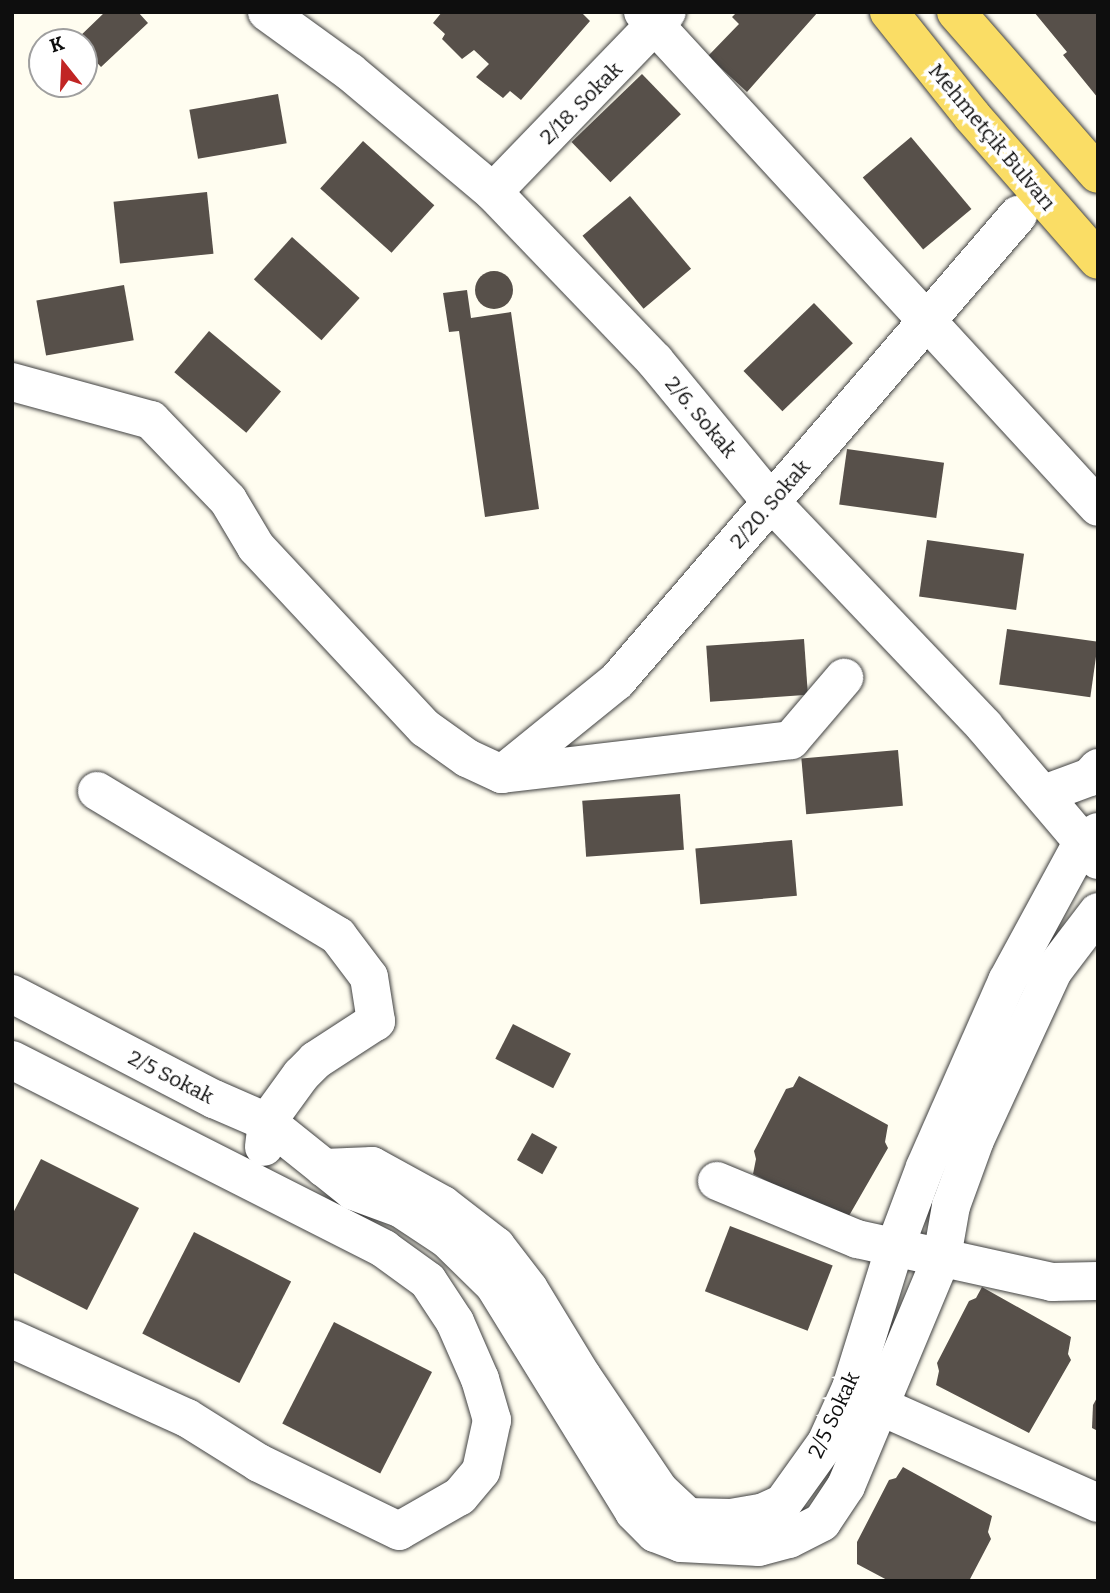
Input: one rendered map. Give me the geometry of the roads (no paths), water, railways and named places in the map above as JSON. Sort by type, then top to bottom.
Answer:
[{"type":"main road","name":"Mehmetçik Bulvarı","points":[[889,12],[972,116],[1098,260]]},
{"type":"main road","points":[[956,12],[1098,174]]},
{"type":"street","name":"2/6. Sokak","points":[[267,12],[351,72],[493,192],[655,361],[772,503],[1093,845]]},
{"type":"street","name":"2/18. Sokak","points":[[493,192],[655,17]]},
{"type":"street","points":[[655,17],[1098,507]]},
{"type":"street","name":"2/20. Sokak","points":[[502,774],[617,681],[1018,215]]},
{"type":"street","points":[[12,382],[151,420],[228,500],[256,547],[425,728],[467,758],[502,774],[791,740],[844,678]]},
{"type":"street","points":[[1044,794],[1090,777],[1098,768]]},
{"type":"street","points":[[97,791],[338,936],[369,976],[376,1021],[316,1060],[301,1075],[267,1122],[260,1184]]},
{"type":"street","name":"2/5 Sokak","points":[[865,1397],[895,1247],[925,1167],[1007,981],[1093,845]]},
{"type":"street","name":"2/5 Sokak","points":[[12,994],[214,1100],[267,1122],[324,1168],[372,1166],[443,1205],[496,1246],[529,1289],[582,1376],[660,1491],[688,1517],[731,1518],[764,1511],[783,1503],[826,1443],[865,1397],[942,1257],[951,1206],[975,1140],[1028,1022],[1053,971],[1098,912]]},
{"type":"street","points":[[71,1089],[105,1043]]},
{"type":"street","points":[[12,1060],[384,1249],[428,1281],[454,1322],[480,1379],[492,1420],[481,1471],[460,1496],[399,1531],[259,1463],[187,1419],[12,1339]]},
{"type":"street","points":[[717,1181],[857,1239],[1052,1282],[1098,1281]]},
{"type":"street","points":[[865,1397],[1098,1503]]}]
